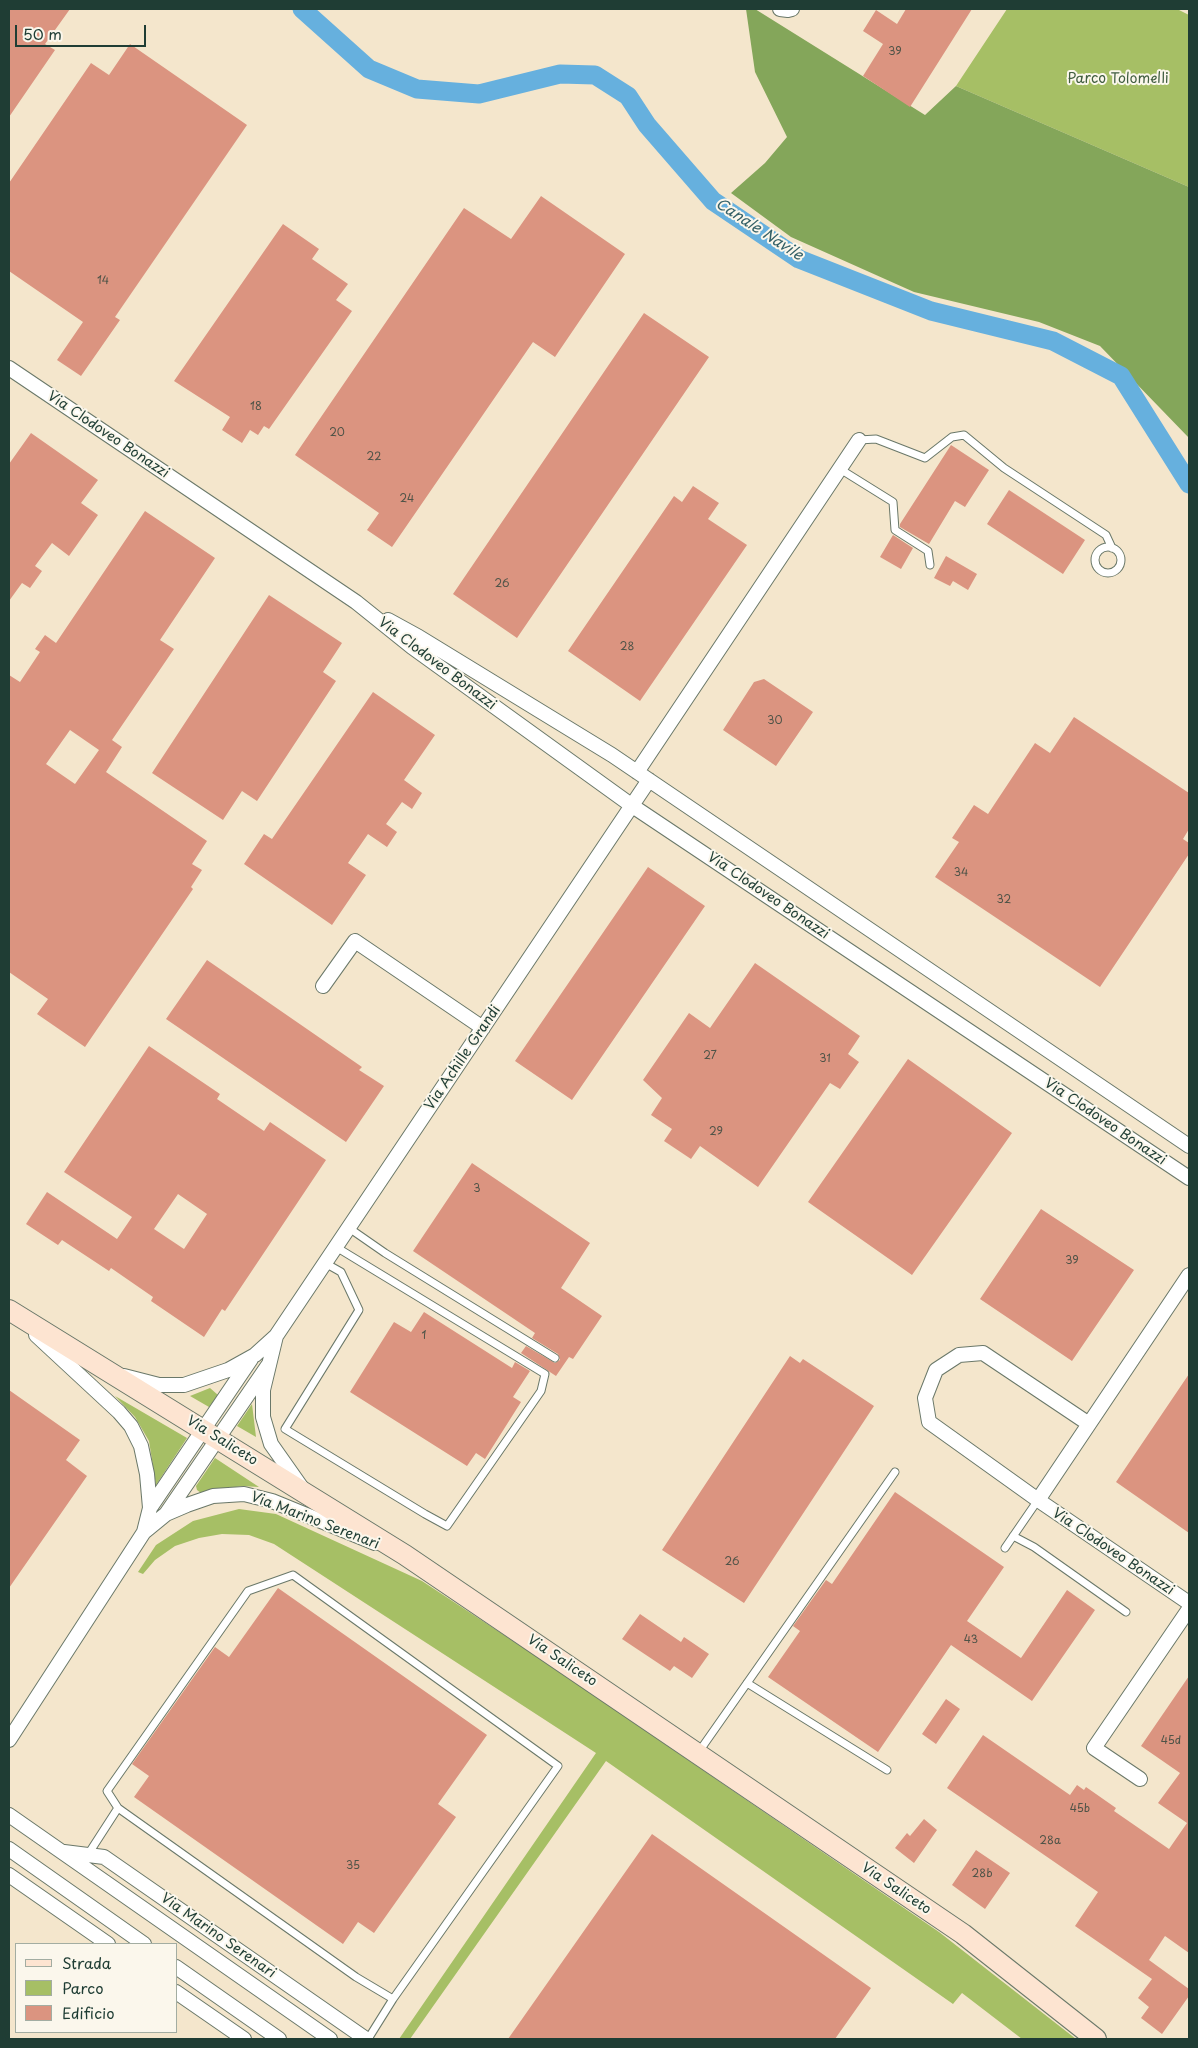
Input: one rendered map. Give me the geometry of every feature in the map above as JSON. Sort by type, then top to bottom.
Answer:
[{"type":"main road","name":"Via Saliceto","points":[[10,1311],[212,1434],[405,1555],[963,1934],[1096,2039]]},
{"type":"street","points":[[780,9],[792,9]]},
{"type":"street","name":"Via Clodoveo Bonazzi","points":[[9,368],[356,602],[412,647],[631,804],[1189,1178]]},
{"type":"street","points":[[636,772],[859,440]]},
{"type":"street","name":"Via Clodoveo Bonazzi","points":[[356,602],[420,637],[612,755],[1189,1146]]},
{"type":"street","name":"Via Achille Grandi","points":[[109,1372],[159,1385],[184,1385],[228,1370],[255,1354],[276,1336],[648,780]]},
{"type":"street","points":[[323,986],[355,941],[483,1028]]},
{"type":"street","name":"Via Clodoveo Bonazzi","points":[[1038,1500],[1189,1275]]},
{"type":"street","name":"Via Marino Serenari","points":[[10,1311],[119,1412],[131,1426],[141,1446],[147,1474],[150,1508],[144,1532]]},
{"type":"street","name":"Via Achille Grandi","points":[[276,1336],[262,1390],[262,1417],[271,1444],[304,1492]]},
{"type":"street","name":"Via Clodoveo Bonazzi","points":[[1089,1424],[983,1353],[958,1356],[936,1370],[925,1398],[929,1422],[1038,1500],[1189,1603]]},
{"type":"street","name":"Via Achille Grandi","points":[[212,1434],[255,1354]]},
{"type":"street","name":"Via Achille Grandi","points":[[212,1434],[269,1364]]},
{"type":"street","name":"Via Marino Serenari","points":[[150,1508],[212,1434]]},
{"type":"street","name":"Via Marino Serenari","points":[[166,1514],[212,1434]]},
{"type":"street","name":"Via Marino Serenari","points":[[9,1740],[144,1532],[166,1514],[213,1496],[244,1494],[272,1501],[348,1534],[405,1555]]},
{"type":"street","points":[[1140,1779],[1094,1748],[1189,1610]]},
{"type":"street","name":"Via Marino Serenari","points":[[9,1815],[63,1852],[84,1860],[330,2039]]},
{"type":"street","points":[[9,1849],[143,1943]]},
{"type":"street","name":"Via Marino Serenari","points":[[84,1860],[104,1857],[367,2039]]},
{"type":"street","points":[[9,1875],[107,1943]]},
{"type":"street","points":[[178,1968],[279,2039]]},
{"type":"street","points":[[178,1993],[244,2039]]},
{"type":"lane","points":[[859,440],[876,439],[925,458],[952,437],[964,435],[1004,468],[1106,535],[1112,548]]},
{"type":"lane","points":[[840,469],[893,502],[895,530],[928,551],[930,565]]},
{"type":"lane","points":[[349,1228],[385,1253],[555,1358]]},
{"type":"lane","points":[[326,1263],[341,1272],[358,1310],[286,1429],[447,1526],[541,1391],[545,1374],[336,1247]]},
{"type":"lane","points":[[698,1753],[895,1472]]},
{"type":"lane","points":[[1005,1548],[1038,1500]]},
{"type":"lane","points":[[1013,1536],[1034,1546],[1126,1612]]},
{"type":"lane","points":[[367,2039],[393,1999],[558,1766],[293,1575],[248,1591],[107,1791],[118,1808],[356,1977],[393,1999]]},
{"type":"lane","points":[[747,1683],[887,1770]]},
{"type":"lane","points":[[84,1860],[118,1808]]},
{"type":"green space","points":[[746,9],[755,9],[925,115],[956,86],[1189,187],[1189,438],[1100,346],[1039,322],[914,292],[791,237],[731,193],[765,163],[787,137],[755,72]]},
{"type":"green space","name":"Parco Tolomelli","points":[[1007,9],[1177,9],[1189,15],[1189,187],[956,86]]},
{"type":"green space","points":[[210,1388],[218,1395],[209,1407],[190,1396]]},
{"type":"green space","points":[[115,1396],[187,1438],[156,1485],[149,1441],[135,1417]]},
{"type":"green space","points":[[252,1404],[256,1437],[237,1426]]},
{"type":"green space","points":[[215,1458],[259,1487],[242,1486],[201,1493],[197,1490],[196,1486]]},
{"type":"green space","points":[[239,1509],[276,1514],[422,1581],[557,1670],[939,1932],[1076,2039],[1022,2039],[962,1993],[953,2004],[606,1761],[410,2039],[399,2039],[596,1753],[274,1544],[249,1535],[222,1534],[199,1538],[175,1546],[155,1560],[143,1574],[138,1572],[156,1545],[193,1521]]},
{"type":"building","points":[[9,9],[70,9],[45,44],[55,50],[9,117]]},
{"type":"building","points":[[906,9],[972,9],[910,107],[863,76],[883,44],[863,31],[876,10],[897,24]]},
{"type":"building","points":[[130,44],[247,125],[115,317],[120,320],[81,376],[57,360],[83,322],[9,271],[9,183],[91,63],[109,75]]},
{"type":"building","points":[[541,196],[625,254],[555,357],[533,342],[392,547],[367,530],[379,513],[295,455],[464,208],[511,239]]},
{"type":"building","points":[[283,224],[319,249],[312,259],[348,284],[336,300],[352,311],[269,429],[264,426],[258,435],[250,430],[242,443],[222,430],[230,417],[174,381]]},
{"type":"building","points":[[644,313],[709,357],[517,638],[453,594]]},
{"type":"building","points":[[31,433],[98,480],[81,503],[98,515],[69,556],[52,543],[35,566],[42,571],[30,588],[22,583],[9,601],[9,464]]},
{"type":"building","points":[[951,445],[989,470],[965,507],[955,501],[929,544],[900,527],[900,524]]},
{"type":"building","points":[[693,486],[719,503],[708,519],[747,545],[640,701],[568,651],[674,496],[682,502]]},
{"type":"building","points":[[1009,490],[1085,540],[1063,574],[987,524]]},
{"type":"building","points":[[145,511],[215,558],[160,640],[174,649],[112,740],[122,747],[106,772],[207,841],[192,864],[202,870],[191,887],[193,889],[85,1047],[37,1014],[48,999],[9,972],[9,675],[20,682],[40,652],[35,649],[45,635],[56,643]],"holes":[[[70,730],[99,750],[75,784],[46,764]]]},
{"type":"building","points":[[893,535],[913,548],[901,569],[880,557]]},
{"type":"building","points":[[946,556],[977,574],[968,590],[953,581],[950,586],[934,578]]},
{"type":"building","points":[[269,595],[342,643],[323,672],[336,681],[257,801],[242,791],[223,820],[152,773]]},
{"type":"building","points":[[764,679],[813,712],[776,766],[723,730],[754,682]]},
{"type":"building","points":[[373,692],[435,735],[404,780],[422,793],[412,809],[402,802],[386,824],[397,832],[387,847],[368,834],[348,863],[366,875],[332,925],[244,864],[264,834],[272,839]]},
{"type":"building","points":[[1074,717],[1189,793],[1189,829],[1183,839],[1189,843],[1189,854],[1100,987],[935,877],[959,842],[952,838],[974,805],[988,814],[1035,743],[1050,753]]},
{"type":"building","points":[[648,867],[705,906],[572,1100],[515,1061]]},
{"type":"building","points":[[207,960],[362,1067],[359,1070],[384,1086],[346,1142],[166,1019]]},
{"type":"building","points":[[755,963],[860,1036],[848,1054],[859,1062],[840,1089],[830,1083],[758,1187],[700,1146],[691,1159],[664,1141],[672,1129],[651,1115],[662,1098],[643,1080],[689,1013],[710,1028]]},
{"type":"building","points":[[149,1046],[220,1094],[217,1099],[264,1131],[270,1122],[326,1160],[225,1311],[222,1309],[204,1337],[151,1301],[153,1297],[111,1268],[109,1271],[62,1240],[58,1245],[26,1224],[47,1192],[117,1239],[132,1217],[64,1172]],"holes":[[[178,1194],[207,1214],[184,1249],[154,1229]]]},
{"type":"building","points":[[908,1059],[1012,1133],[912,1275],[808,1202]]},
{"type":"building","points":[[472,1163],[590,1243],[561,1288],[602,1316],[573,1359],[569,1357],[556,1376],[521,1353],[526,1346],[555,1363],[560,1360],[558,1354],[532,1338],[535,1333],[413,1251]]},
{"type":"building","points":[[1041,1209],[1134,1270],[1072,1361],[980,1299]]},
{"type":"building","points":[[424,1312],[512,1368],[515,1362],[530,1371],[513,1397],[521,1402],[485,1459],[476,1453],[467,1466],[350,1392],[394,1322],[411,1332]]},
{"type":"building","points":[[790,1356],[800,1363],[803,1359],[874,1406],[744,1603],[662,1550]]},
{"type":"building","points":[[1189,1374],[1189,1533],[1116,1482]]},
{"type":"building","points":[[9,1390],[80,1440],[66,1460],[87,1476],[9,1588]]},
{"type":"building","points":[[895,1492],[1004,1567],[967,1621],[1021,1658],[1067,1590],[1095,1610],[1032,1701],[951,1645],[878,1752],[768,1677],[800,1631],[793,1626],[826,1580],[832,1584]]},
{"type":"building","points":[[278,1588],[487,1735],[438,1804],[456,1817],[374,1933],[358,1922],[343,1944],[134,1797],[149,1776],[132,1764],[215,1647],[229,1657]]},
{"type":"building","points":[[640,1614],[681,1642],[684,1637],[709,1654],[692,1678],[674,1666],[670,1671],[622,1639]]},
{"type":"building","points":[[1189,1676],[1189,1953],[1165,1936],[1149,1960],[1189,1989],[1189,1996],[1162,2034],[1141,2018],[1149,2007],[1138,1998],[1152,1979],[1075,1926],[1098,1892],[947,1788],[983,1735],[1070,1795],[1077,1785],[1084,1790],[1086,1787],[1116,1808],[1114,1811],[1169,1849],[1187,1823],[1158,1803],[1180,1773],[1141,1746]]},
{"type":"building","points":[[946,1699],[960,1709],[936,1744],[922,1734]]},
{"type":"building","points":[[924,1819],[937,1830],[914,1863],[895,1848],[907,1833],[910,1836]]},
{"type":"building","points":[[652,1834],[871,1988],[835,2039],[508,2039]]},
{"type":"building","points":[[976,1850],[1010,1873],[985,1909],[952,1885]]},
{"type":"waterway","name":"Canale Navile","points":[[302,9],[369,69],[417,89],[479,94],[560,74],[595,75],[628,96],[647,125],[713,201],[799,259],[931,311],[1053,341],[1121,376],[1189,484]]}]
